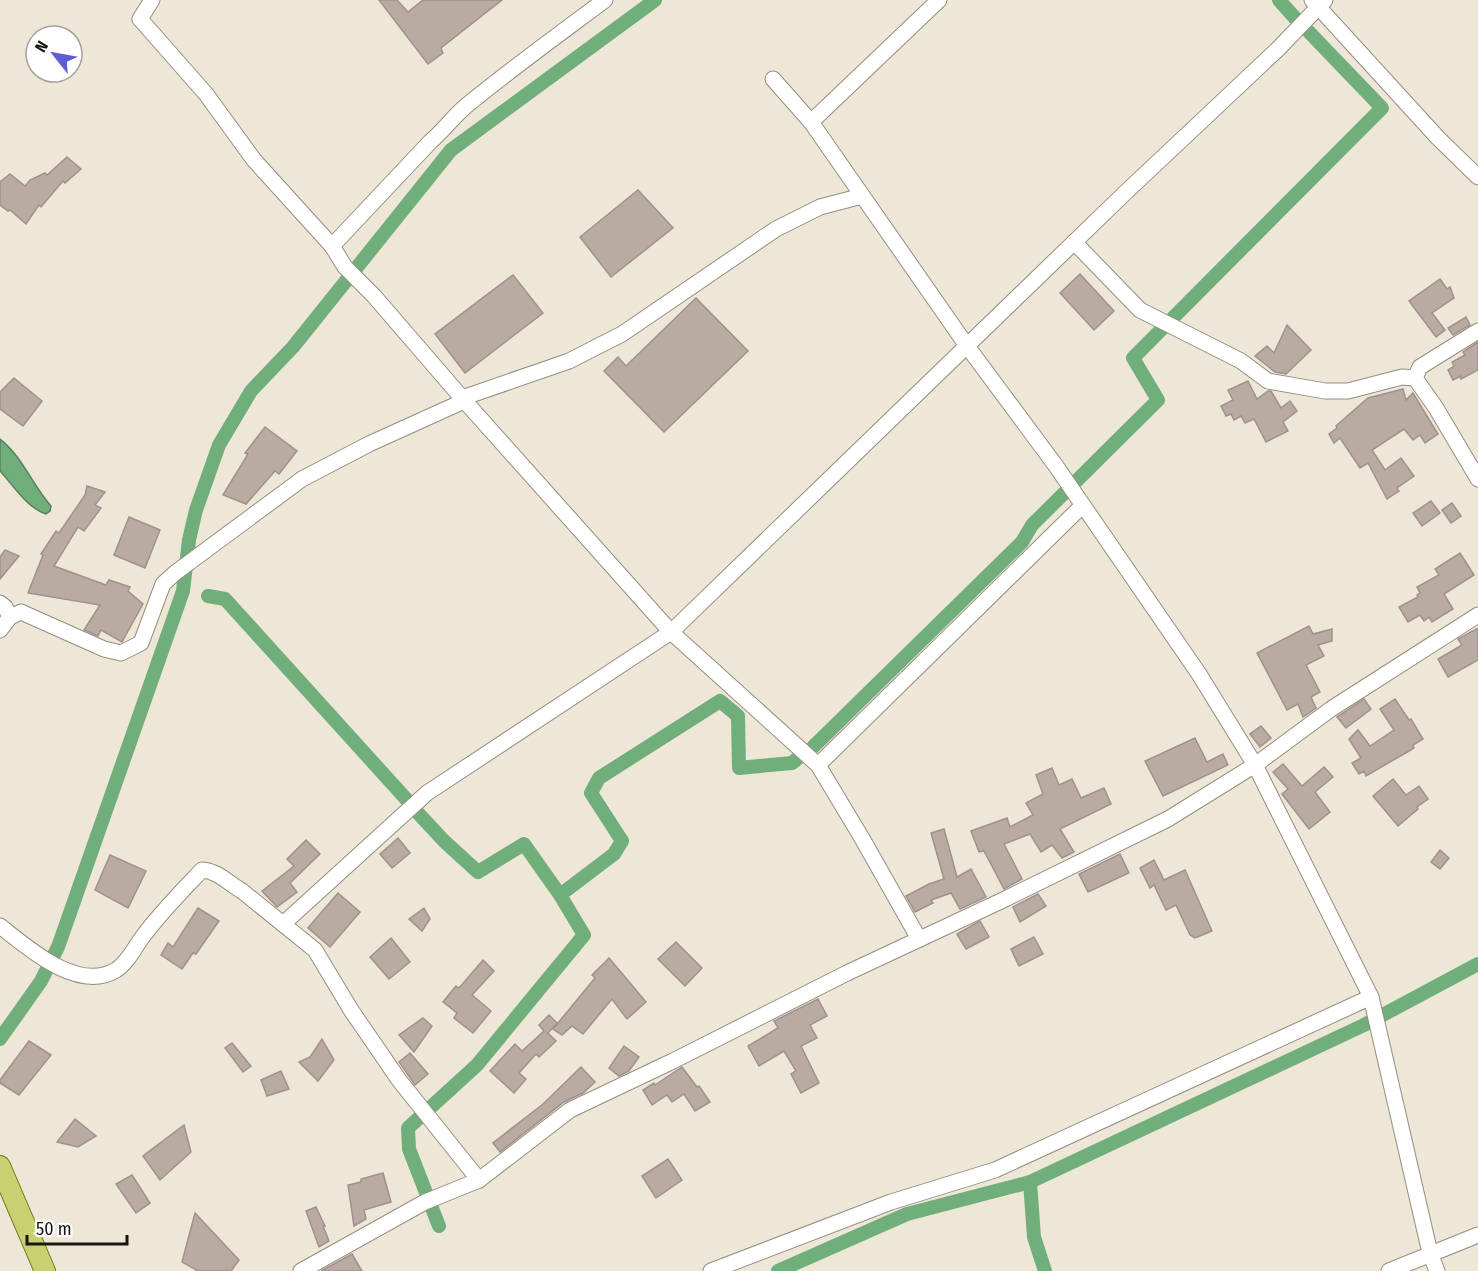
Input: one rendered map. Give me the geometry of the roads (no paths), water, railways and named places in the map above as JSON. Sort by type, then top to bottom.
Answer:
[{"type":"main road","points":[[0,1166],[45,1271]]},
{"type":"street","points":[[152,0],[140,19],[206,94],[254,160],[332,246],[345,267],[374,296],[463,400],[671,632],[818,765],[919,939]]},
{"type":"street","points":[[332,246],[463,109],[522,60],[605,0]]},
{"type":"street","points":[[811,122],[939,0]]},
{"type":"street","points":[[283,924],[427,793],[671,632],[1074,242],[1278,49],[1319,2],[1438,138],[1478,177]]},
{"type":"street","points":[[772,79],[811,122],[967,346],[1056,466],[1199,674],[1255,765],[1372,1001],[1430,1253],[1437,1271]]},
{"type":"street","points":[[0,630],[10,617],[21,612],[104,649],[121,653],[141,643],[164,584],[175,573],[302,479],[369,444],[463,400],[569,361],[622,334],[776,229],[820,207],[862,196]]},
{"type":"street","points":[[1074,242],[1140,310],[1241,362],[1268,381],[1325,391],[1348,391],[1402,377],[1415,378]]},
{"type":"street","points":[[1415,378],[1420,368],[1478,331]]},
{"type":"street","points":[[1415,378],[1436,408],[1478,479]]},
{"type":"street","points":[[818,765],[1079,501]]},
{"type":"street","points":[[0,603],[10,617]]},
{"type":"street","points":[[301,1271],[426,1202],[479,1180],[570,1110],[1167,819],[1255,765],[1330,709],[1478,615]]},
{"type":"street","points":[[0,926],[51,964],[92,977],[101,977],[118,969],[131,956],[141,939],[202,870],[220,875],[315,950],[351,1010],[399,1080],[479,1180]]},
{"type":"street","points":[[711,1271],[891,1202],[995,1170],[1372,1001]]},
{"type":"street","points":[[1389,1271],[1478,1234]]},
{"type":"waterway","points":[[0,1039],[41,981],[58,947],[183,591],[189,540],[196,510],[219,445],[251,391],[293,347],[451,150],[655,0]]},
{"type":"waterway","points":[[1279,0],[1295,18]]},
{"type":"waterway","points":[[813,747],[1022,542],[1032,525],[1158,400],[1133,358],[1382,108],[1309,32]]},
{"type":"waterway","points":[[208,596],[225,599],[407,800]]},
{"type":"waterway","points":[[560,895],[614,854],[622,841],[591,793],[599,778],[720,701],[738,716],[739,768],[792,763],[798,758]]},
{"type":"waterway","points":[[418,813],[478,872],[524,844],[560,895],[584,935],[477,1065],[408,1128],[409,1149],[439,1226]]},
{"type":"waterway","points":[[1045,1271],[1034,1237],[1030,1182],[1364,1025],[1478,964]]},
{"type":"waterway","points":[[778,1271],[907,1214],[1030,1182]]}]
